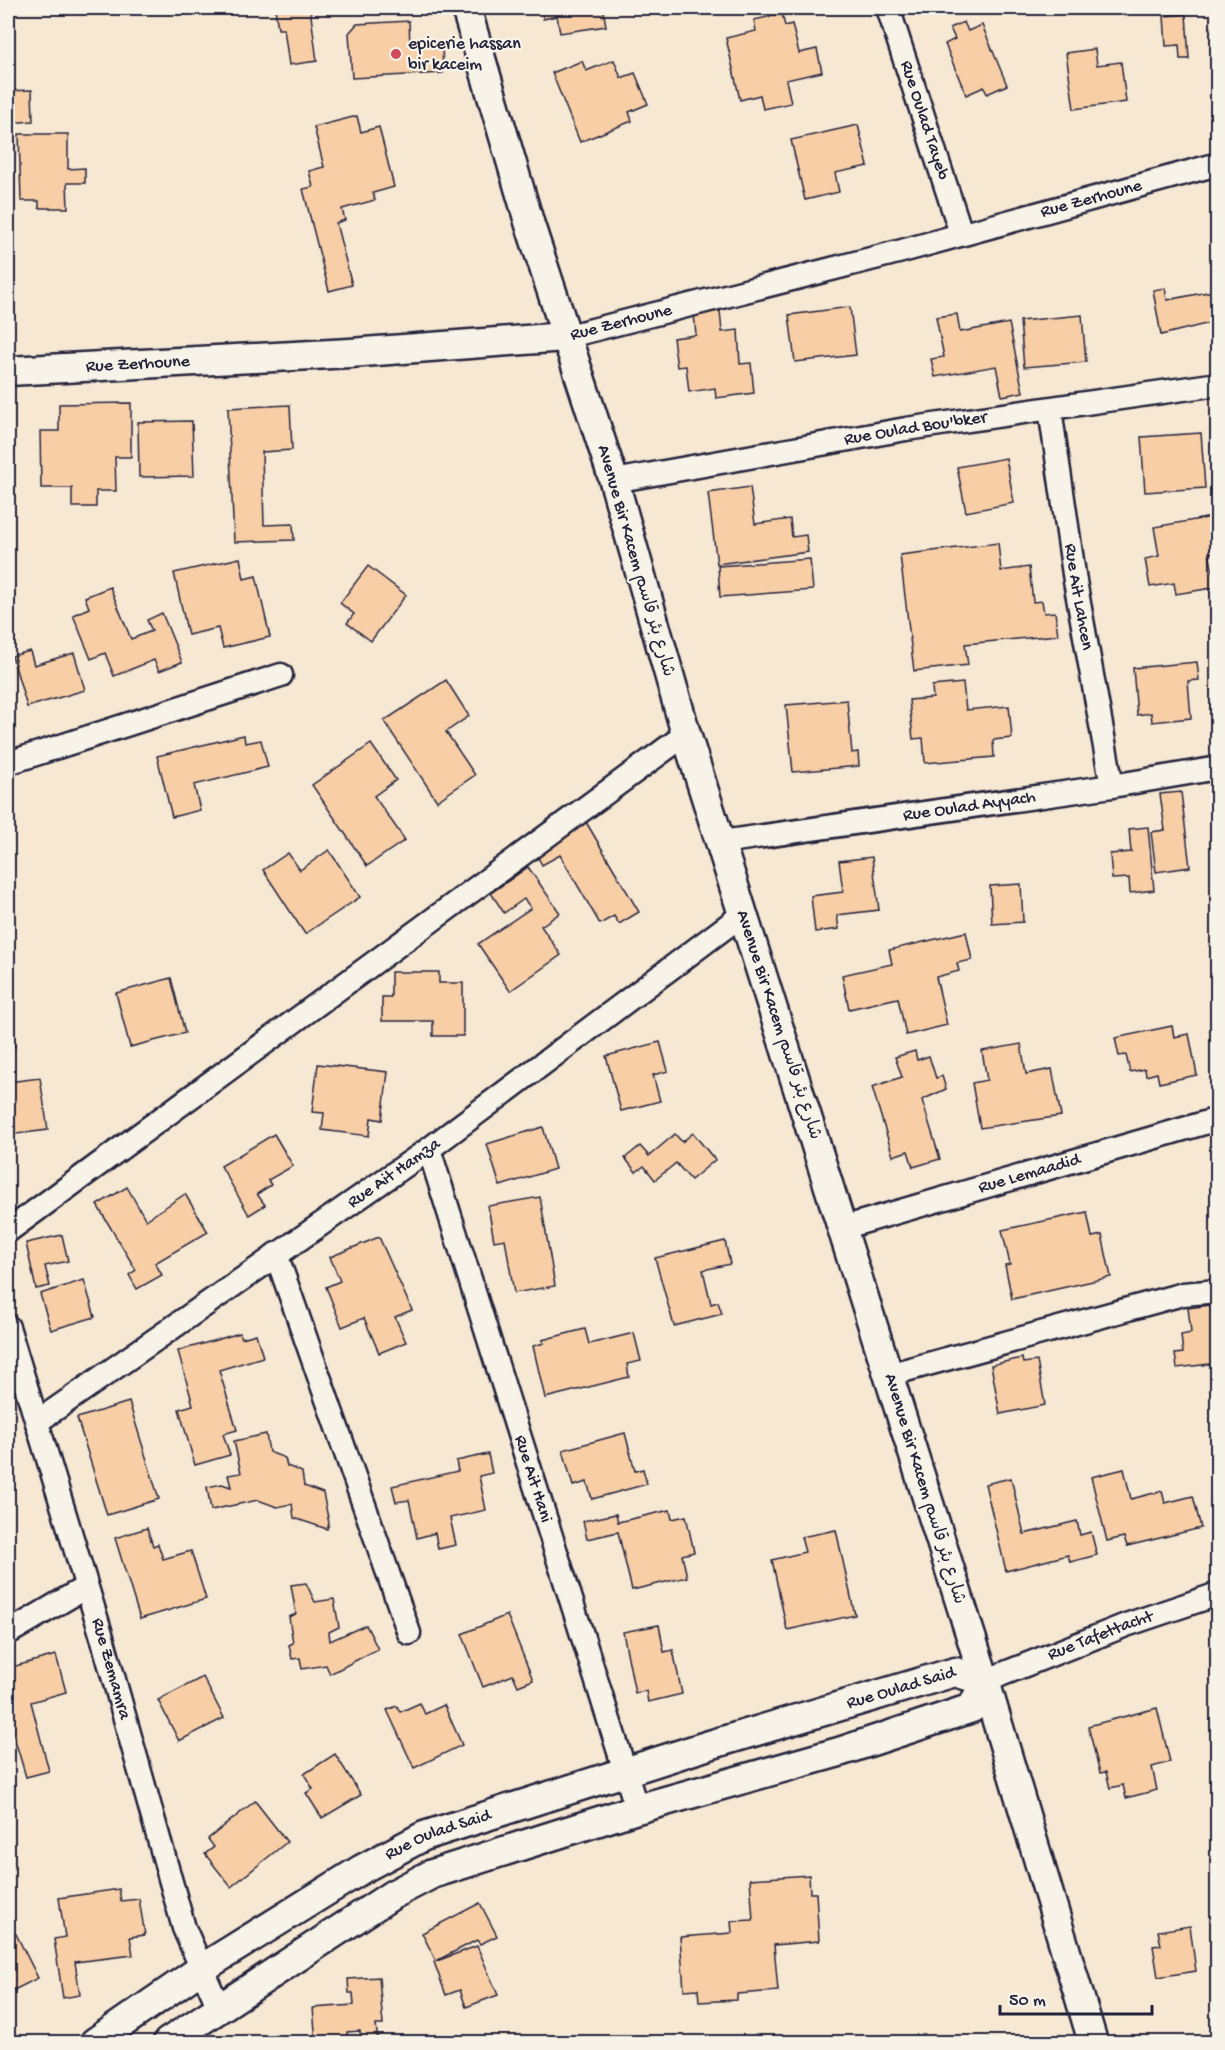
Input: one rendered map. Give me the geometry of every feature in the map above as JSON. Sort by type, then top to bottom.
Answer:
[{"type":"street","name":"Avenue Bir Kacem شارع بئر قاسم","points":[[466,8],[565,337],[614,481],[686,734],[722,842],[985,1681],[1093,2043]]},
{"type":"street","name":"Rue Oulad Tayeb","points":[[888,8],[961,233]]},
{"type":"street","name":"Rue Zerhoune","points":[[8,371],[350,353],[565,337],[1218,164]]},
{"type":"street","name":"Rue Oulad Bou'bker","points":[[614,481],[791,448],[1218,384]]},
{"type":"street","name":"Rue Ait Lahcen","points":[[1050,409],[1076,581],[1112,786]]},
{"type":"street","points":[[8,763],[281,675]]},
{"type":"street","points":[[8,1231],[686,734]]},
{"type":"street","name":"Rue Oulad Ayyach","points":[[722,842],[1112,786],[1218,768]]},
{"type":"street","name":"Rue Ait Hamza","points":[[37,1422],[429,1149],[743,914]]},
{"type":"street","name":"Rue Lemaadid","points":[[842,1228],[1218,1119]]},
{"type":"street","name":"Rue Ait Hani","points":[[429,1149],[637,1809]]},
{"type":"street","points":[[276,1254],[409,1634]]},
{"type":"street","points":[[888,1376],[1183,1294],[1218,1291]]},
{"type":"street","name":"Rue Zemamra","points":[[8,1327],[87,1587],[184,1928],[219,2008]]},
{"type":"street","points":[[8,1633],[87,1587]]},
{"type":"street","name":"Rue Tafettacht","points":[[985,1681],[1115,1629],[1218,1594]]},
{"type":"street","name":"Rue Oulad Said","points":[[95,2043],[201,1969],[362,1869],[417,1839],[449,1826],[956,1672],[985,1681],[972,1708],[839,1752],[637,1809],[425,1877],[392,1895],[168,2043]]},
{"type":"building","points":[[275,8],[310,8],[317,61],[289,65],[284,29],[278,29]]},
{"type":"building","points":[[541,8],[603,8],[606,26],[560,33],[557,16],[543,19]]},
{"type":"building","points":[[782,14],[785,26],[792,24],[799,53],[817,49],[822,72],[786,80],[791,103],[763,109],[760,95],[740,100],[726,38],[756,31],[754,20]]},
{"type":"building","points":[[1186,14],[1189,59],[1180,59],[1179,45],[1166,46],[1164,16]]},
{"type":"building","name":"epicerie hassan bir kaceim","points":[[409,21],[410,46],[442,44],[443,73],[352,78],[349,33],[357,24]]},
{"type":"building","points":[[964,22],[968,31],[982,25],[1007,85],[987,94],[984,87],[966,95],[945,44],[955,39],[950,28]]},
{"type":"building","points":[[1095,49],[1097,65],[1121,62],[1126,102],[1074,109],[1066,53]]},
{"type":"building","points":[[614,60],[621,78],[635,73],[648,104],[629,112],[632,121],[580,142],[552,73],[582,61],[586,71]]},
{"type":"building","points":[[32,90],[33,121],[8,123],[8,91]]},
{"type":"building","points":[[357,116],[361,132],[379,127],[394,187],[373,193],[375,200],[342,209],[345,220],[336,223],[352,285],[329,291],[303,189],[313,187],[309,171],[324,167],[314,127]]},
{"type":"building","points":[[858,125],[868,166],[835,173],[839,192],[805,200],[791,140]]},
{"type":"building","points":[[19,134],[68,134],[68,169],[85,168],[85,183],[67,183],[68,208],[39,208],[39,201],[21,201]]},
{"type":"building","points":[[1165,288],[1167,300],[1218,290],[1218,321],[1161,335],[1153,290]]},
{"type":"building","points":[[850,307],[856,355],[795,362],[789,315]]},
{"type":"building","points":[[720,311],[722,332],[738,330],[740,364],[751,363],[754,393],[716,398],[715,388],[689,392],[686,366],[677,367],[673,338],[696,335],[694,314]]},
{"type":"building","points":[[957,314],[960,332],[1009,323],[1023,392],[1002,396],[996,366],[935,377],[931,359],[944,357],[936,317]]},
{"type":"building","points":[[1082,315],[1086,362],[1024,367],[1020,321]]},
{"type":"building","points":[[131,403],[131,457],[115,457],[116,491],[96,491],[96,507],[72,507],[72,488],[41,488],[40,431],[59,431],[59,404]]},
{"type":"building","points":[[290,405],[292,450],[262,452],[264,525],[293,524],[294,540],[234,542],[228,408]]},
{"type":"building","points":[[192,421],[194,476],[139,477],[138,422]]},
{"type":"building","points":[[1201,433],[1205,488],[1145,492],[1141,437]]},
{"type":"building","points":[[1006,458],[1014,503],[966,512],[957,467]]},
{"type":"building","points":[[750,487],[755,524],[790,519],[792,537],[806,535],[808,552],[717,564],[708,493]]},
{"type":"building","points":[[1218,516],[1218,552],[1209,553],[1213,573],[1218,572],[1218,587],[1176,594],[1174,583],[1150,587],[1145,559],[1159,556],[1154,527]]},
{"type":"building","points":[[998,543],[1001,571],[1029,567],[1033,602],[1042,601],[1044,613],[1055,612],[1058,635],[965,644],[968,665],[914,671],[900,555]]},
{"type":"building","points":[[240,558],[244,579],[256,576],[270,637],[223,648],[218,628],[188,635],[174,573]]},
{"type":"building","points":[[810,559],[813,590],[720,597],[718,566]]},
{"type":"building","points":[[368,566],[406,595],[371,641],[347,623],[354,614],[340,603]]},
{"type":"building","points":[[110,587],[131,639],[152,631],[147,620],[162,613],[182,662],[159,671],[154,660],[114,676],[105,653],[91,659],[73,615],[89,608],[85,597]]},
{"type":"building","points":[[30,651],[34,665],[74,653],[85,690],[27,707],[12,656]]},
{"type":"building","points":[[1197,662],[1199,680],[1188,681],[1191,718],[1152,722],[1151,713],[1137,715],[1133,668]]},
{"type":"building","points":[[446,680],[469,716],[446,732],[475,775],[437,801],[384,721]]},
{"type":"building","points":[[963,683],[966,710],[1009,706],[1012,738],[993,740],[994,757],[925,763],[923,738],[913,739],[909,700],[933,698],[932,686]]},
{"type":"building","points":[[847,700],[852,753],[858,752],[859,766],[793,772],[786,705]]},
{"type":"building","points":[[244,735],[245,743],[261,740],[268,767],[194,785],[200,810],[172,817],[157,756]]},
{"type":"building","points":[[371,744],[396,780],[374,796],[405,840],[367,866],[312,785]]},
{"type":"building","points":[[1181,792],[1190,867],[1156,872],[1151,832],[1165,830],[1160,794]]},
{"type":"building","points":[[586,822],[639,912],[619,924],[614,916],[600,924],[560,855],[542,865],[535,852]]},
{"type":"building","points":[[1148,827],[1154,890],[1130,893],[1129,878],[1112,879],[1110,854],[1131,852],[1129,829]]},
{"type":"building","points":[[329,850],[360,897],[305,934],[263,870],[288,853],[300,870]]},
{"type":"building","points":[[872,857],[879,910],[837,915],[839,929],[815,932],[811,896],[843,892],[839,861]]},
{"type":"building","points":[[528,867],[560,913],[541,926],[561,955],[510,991],[478,944],[531,908],[524,899],[504,913],[491,893]]},
{"type":"building","points":[[1021,884],[1023,922],[992,924],[990,886]]},
{"type":"building","points":[[966,932],[972,960],[957,963],[959,971],[936,977],[947,1025],[906,1035],[898,998],[849,1009],[842,975],[892,964],[889,950]]},
{"type":"building","points":[[391,972],[439,972],[439,983],[463,983],[463,1036],[433,1036],[433,1021],[382,1021],[382,997],[391,997]]},
{"type":"building","points":[[171,978],[185,1033],[130,1047],[116,993]]},
{"type":"building","points":[[8,1021],[15,1047],[8,1049]]},
{"type":"building","points":[[1172,1026],[1174,1037],[1189,1034],[1197,1075],[1159,1083],[1157,1073],[1146,1076],[1145,1069],[1130,1072],[1126,1055],[1119,1056],[1115,1038]]},
{"type":"building","points":[[660,1042],[668,1071],[653,1075],[660,1101],[621,1111],[606,1056]]},
{"type":"building","points":[[1021,1044],[1026,1074],[1052,1069],[1061,1116],[980,1128],[972,1083],[987,1080],[982,1051]]},
{"type":"building","points":[[915,1051],[917,1060],[929,1056],[936,1078],[942,1076],[946,1089],[922,1100],[940,1159],[913,1167],[908,1151],[893,1156],[872,1087],[902,1077],[895,1057]]},
{"type":"building","points":[[318,1064],[388,1072],[382,1120],[371,1118],[369,1136],[322,1130],[324,1113],[312,1112]]},
{"type":"building","points":[[40,1078],[48,1130],[8,1135],[8,1082]]},
{"type":"building","points":[[543,1127],[555,1169],[500,1186],[487,1144]]},
{"type":"building","points":[[693,1133],[715,1160],[691,1180],[676,1163],[655,1180],[644,1166],[636,1172],[625,1158],[640,1146],[649,1156],[675,1134],[682,1142]]},
{"type":"building","points":[[274,1134],[293,1166],[268,1180],[271,1185],[257,1194],[265,1205],[249,1215],[221,1166]]},
{"type":"building","points":[[127,1187],[146,1220],[185,1194],[208,1232],[155,1263],[162,1275],[137,1289],[129,1275],[136,1270],[97,1205]]},
{"type":"building","points":[[540,1197],[555,1286],[514,1293],[505,1239],[494,1241],[488,1206]]},
{"type":"building","points":[[1087,1212],[1092,1237],[1102,1235],[1111,1277],[1012,1299],[1005,1265],[1010,1264],[1002,1230]]},
{"type":"building","points":[[62,1235],[68,1261],[45,1266],[50,1286],[36,1289],[26,1243]]},
{"type":"building","points":[[379,1237],[412,1310],[395,1317],[406,1342],[379,1353],[364,1318],[342,1327],[326,1287],[340,1281],[330,1257]]},
{"type":"building","points":[[725,1241],[730,1264],[703,1270],[711,1304],[718,1302],[722,1314],[674,1326],[655,1258]]},
{"type":"building","points":[[84,1280],[95,1317],[51,1330],[40,1294]]},
{"type":"building","points":[[1211,1305],[1213,1318],[1218,1318],[1218,1363],[1177,1368],[1175,1354],[1183,1353],[1181,1335],[1191,1333],[1188,1308]]},
{"type":"building","points":[[585,1329],[589,1344],[634,1333],[641,1361],[627,1364],[629,1377],[545,1398],[533,1346],[544,1343],[542,1340]]},
{"type":"building","points":[[240,1333],[242,1338],[256,1334],[263,1357],[219,1370],[237,1430],[223,1434],[230,1455],[195,1465],[179,1409],[193,1405],[178,1351]]},
{"type":"building","points":[[1022,1358],[1023,1363],[1037,1361],[1045,1405],[1000,1414],[991,1365]]},
{"type":"building","points":[[129,1402],[159,1499],[107,1515],[77,1418]]},
{"type":"building","points":[[625,1433],[635,1471],[643,1469],[647,1484],[592,1499],[587,1482],[573,1486],[563,1450]]},
{"type":"building","points":[[266,1434],[269,1452],[285,1458],[287,1466],[302,1472],[304,1486],[323,1493],[329,1523],[327,1529],[294,1518],[292,1504],[277,1507],[258,1500],[211,1510],[207,1487],[222,1484],[231,1487],[228,1475],[241,1473],[234,1441]]},
{"type":"building","points":[[488,1454],[492,1473],[479,1476],[486,1510],[450,1518],[456,1545],[438,1549],[435,1533],[417,1538],[409,1500],[396,1502],[392,1486],[458,1471],[456,1461]]},
{"type":"building","points":[[1124,1469],[1131,1499],[1162,1491],[1165,1503],[1193,1496],[1201,1528],[1127,1546],[1124,1537],[1107,1541],[1091,1477]]},
{"type":"building","points":[[1011,1478],[1024,1534],[1077,1521],[1080,1535],[1091,1532],[1097,1555],[1070,1562],[1068,1555],[1006,1571],[985,1484]]},
{"type":"building","points":[[670,1510],[672,1519],[686,1516],[694,1552],[682,1555],[687,1577],[632,1590],[618,1532],[587,1539],[583,1521],[616,1514],[618,1522]]},
{"type":"building","points":[[147,1528],[153,1546],[158,1544],[163,1559],[191,1551],[206,1599],[140,1619],[115,1538]]},
{"type":"building","points":[[836,1530],[855,1615],[787,1630],[772,1560],[805,1552],[801,1537]]},
{"type":"building","points":[[306,1583],[315,1602],[334,1599],[339,1627],[329,1632],[330,1641],[366,1625],[378,1649],[330,1674],[326,1665],[302,1669],[300,1658],[292,1659],[289,1645],[293,1643],[289,1617],[296,1614],[291,1585]]},
{"type":"building","points":[[507,1615],[533,1680],[518,1686],[513,1675],[483,1687],[462,1634]]},
{"type":"building","points":[[659,1625],[664,1652],[673,1650],[682,1694],[648,1702],[646,1691],[635,1693],[623,1632]]},
{"type":"building","points":[[56,1655],[66,1692],[31,1702],[49,1771],[26,1777],[8,1716],[8,1668]]},
{"type":"building","points":[[203,1677],[224,1718],[179,1741],[158,1700]]},
{"type":"building","points":[[420,1703],[425,1714],[444,1705],[462,1745],[414,1768],[387,1710],[397,1706],[400,1712]]},
{"type":"building","points":[[1157,1708],[1170,1762],[1152,1767],[1157,1790],[1126,1798],[1123,1785],[1110,1788],[1106,1772],[1100,1773],[1088,1726]]},
{"type":"building","points":[[335,1754],[361,1795],[322,1818],[306,1793],[313,1789],[304,1774]]},
{"type":"building","points":[[255,1801],[287,1842],[231,1887],[205,1854],[214,1847],[208,1839]]},
{"type":"building","points":[[809,1875],[810,1893],[816,1893],[819,1941],[774,1945],[778,1991],[737,1994],[737,2000],[699,2002],[698,1989],[684,1990],[680,1937],[732,1933],[731,1921],[753,1920],[750,1879]]},
{"type":"building","points":[[119,1889],[121,1901],[139,1899],[145,1935],[130,1937],[133,1955],[75,1962],[80,1995],[63,1998],[54,1939],[65,1937],[59,1898]]},
{"type":"building","points":[[480,1903],[497,1936],[480,1944],[477,1940],[436,1961],[422,1933]]},
{"type":"building","points":[[1190,1926],[1196,1971],[1158,1977],[1153,1946],[1161,1945],[1158,1931]]},
{"type":"building","points":[[16,1934],[38,1978],[8,1993],[8,1939]]},
{"type":"building","points":[[477,1946],[498,1995],[466,2007],[460,1990],[446,1995],[434,1962]]},
{"type":"building","points":[[379,1977],[383,2025],[376,2025],[378,2042],[361,2042],[360,2031],[347,2032],[348,2041],[316,2042],[313,2008],[354,2005],[353,1993],[349,1993],[348,1979]]},
{"type":"place","name":"epicerie hassan bir kaceim","points":[[396,54]]}]
